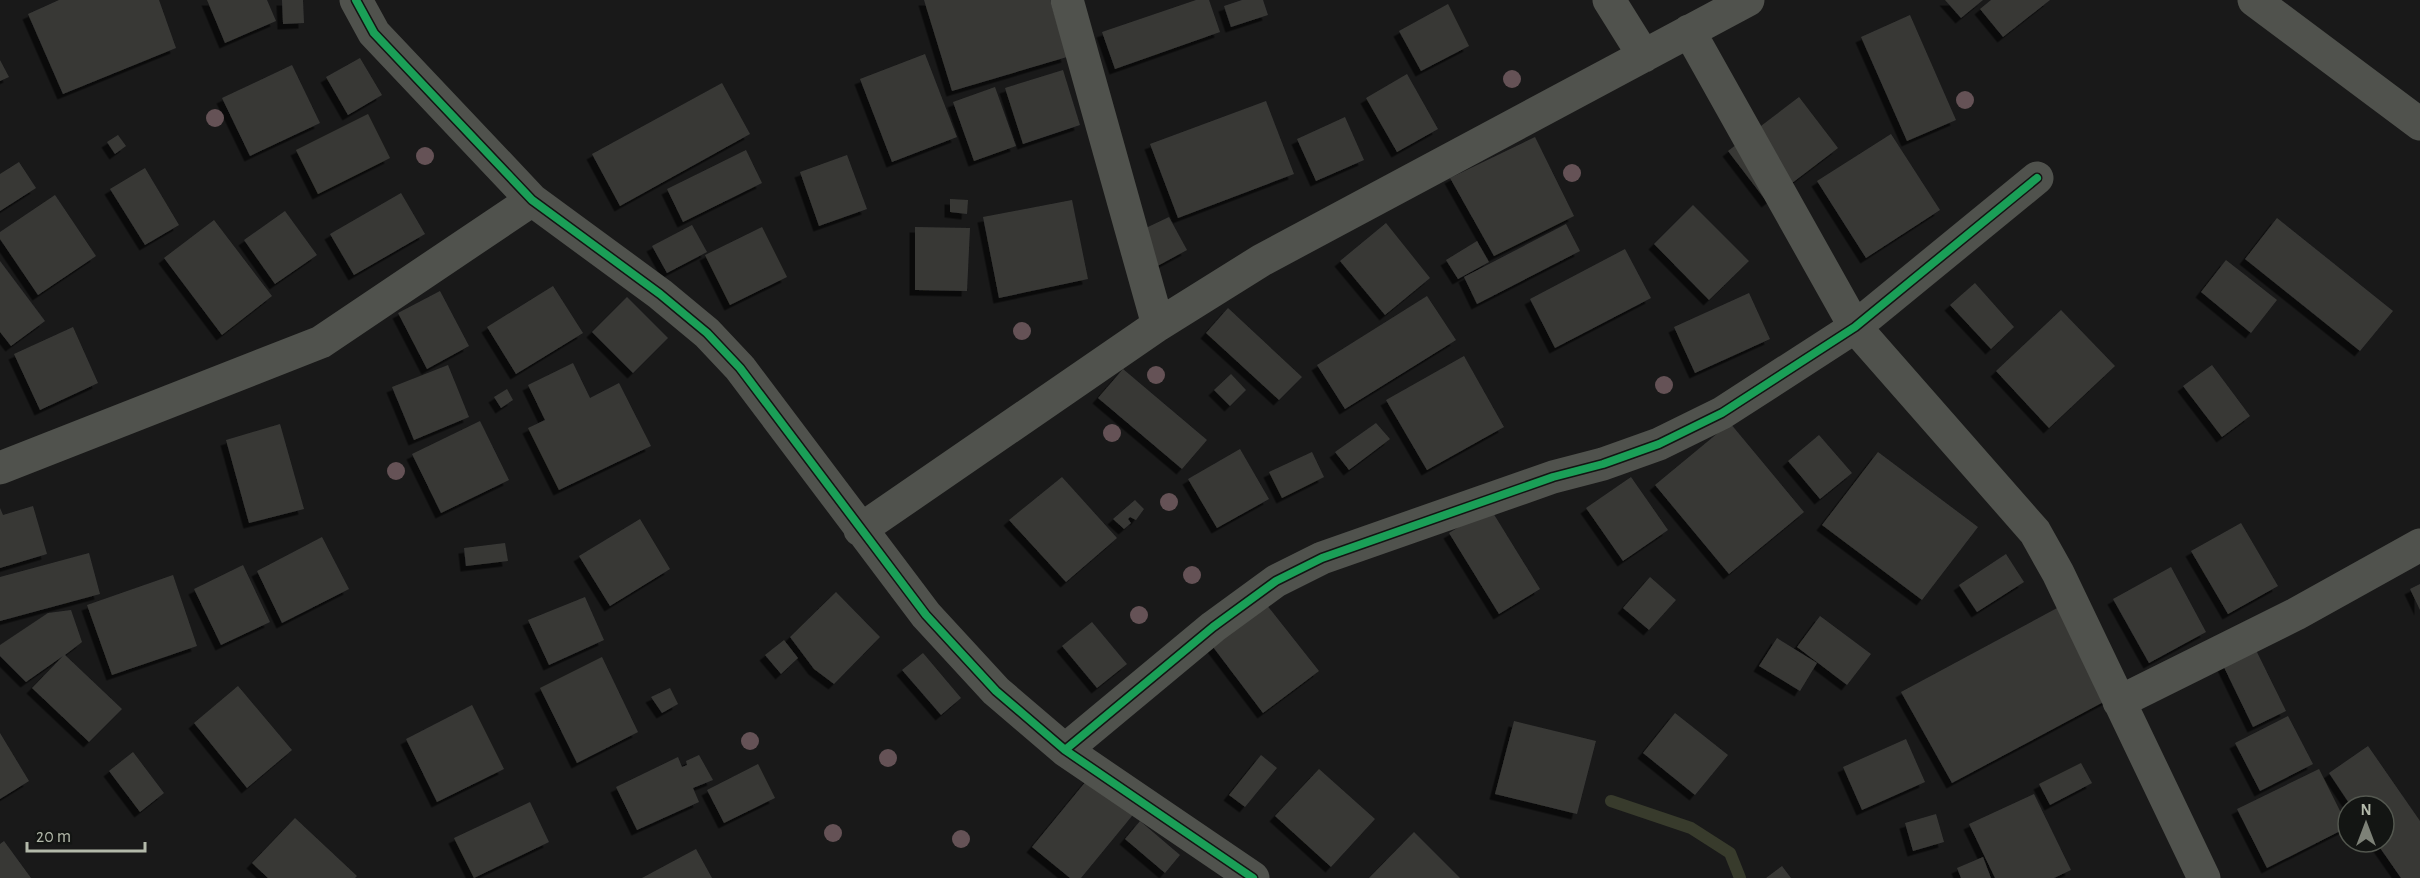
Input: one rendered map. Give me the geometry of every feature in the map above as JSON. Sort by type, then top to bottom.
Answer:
[{"type":"street","points":[[356,0],[374,33],[532,200],[707,333],[740,368],[926,615],[996,691],[1065,750],[1253,878]]},
{"type":"street","points":[[1067,0],[1158,325]]},
{"type":"street","points":[[1609,0],[1644,56]]},
{"type":"street","points":[[860,530],[1158,325],[1262,260],[1748,0]]},
{"type":"street","points":[[2253,0],[2420,124]]},
{"type":"street","points":[[1689,31],[1855,327],[2036,532],[2204,878]]},
{"type":"street","points":[[1065,750],[1213,627],[1276,581],[1322,558],[1553,477],[1603,464],[1659,444],[1722,413],[1855,327],[2037,178]]},
{"type":"street","points":[[0,468],[321,342],[532,200]]},
{"type":"street","points":[[2119,702],[2296,614],[2420,546]]},
{"type":"building","points":[[59,0],[159,0],[176,48],[63,94],[28,14]]},
{"type":"building","points":[[207,0],[267,0],[276,21],[225,43]]},
{"type":"building","points":[[282,0],[303,0],[304,23],[283,24]]},
{"type":"building","points":[[924,0],[1050,0],[1067,57],[952,91]]},
{"type":"building","points":[[1196,0],[1209,0],[1220,32],[1115,69],[1102,32]]},
{"type":"building","points":[[1242,0],[1263,0],[1268,15],[1231,27],[1224,6]]},
{"type":"building","points":[[1945,0],[1983,0],[1961,18]]},
{"type":"building","points":[[1991,0],[2050,0],[2003,37],[1980,9]]},
{"type":"building","points":[[1448,4],[1469,46],[1421,71],[1399,31]]},
{"type":"building","points":[[1910,15],[1956,120],[1907,141],[1861,37]]},
{"type":"building","points":[[925,54],[957,137],[892,162],[860,79]]},
{"type":"building","points":[[360,58],[382,95],[348,115],[326,77]]},
{"type":"building","points":[[0,60],[9,77],[0,81]]},
{"type":"building","points":[[292,65],[320,123],[250,156],[222,98]]},
{"type":"building","points":[[1063,70],[1080,125],[1023,144],[1005,88]]},
{"type":"building","points":[[1407,74],[1438,129],[1397,152],[1366,98]]},
{"type":"building","points":[[722,83],[750,134],[620,206],[592,154]]},
{"type":"building","points":[[995,87],[1016,146],[974,161],[953,102]]},
{"type":"building","points":[[1799,97],[1838,148],[1767,202],[1728,151]]},
{"type":"building","points":[[1266,101],[1294,174],[1178,218],[1150,144]]},
{"type":"building","points":[[368,114],[390,158],[318,194],[296,150]]},
{"type":"building","points":[[1345,117],[1364,160],[1316,181],[1297,139]]},
{"type":"building","points":[[1891,134],[1940,210],[1866,258],[1817,181]]},
{"type":"building","points":[[118,135],[126,146],[115,154],[107,142]]},
{"type":"building","points":[[1535,137],[1574,216],[1494,256],[1450,178]]},
{"type":"building","points":[[746,150],[762,183],[683,222],[667,189]]},
{"type":"building","points":[[847,155],[867,209],[819,226],[800,172]]},
{"type":"building","points":[[19,162],[36,188],[0,211],[0,174]]},
{"type":"building","points":[[145,168],[179,225],[145,245],[110,189]]},
{"type":"building","points":[[401,193],[425,234],[354,275],[330,234]]},
{"type":"building","points":[[55,195],[96,256],[38,295],[0,239],[0,232]]},
{"type":"building","points":[[950,199],[968,200],[967,214],[950,212]]},
{"type":"building","points":[[1072,200],[1088,279],[999,298],[983,217]]},
{"type":"building","points":[[1693,205],[1749,261],[1709,300],[1654,244]]},
{"type":"building","points":[[285,211],[317,255],[275,284],[244,240]]},
{"type":"building","points":[[1169,217],[1187,250],[1139,276],[1129,236]]},
{"type":"building","points":[[2277,218],[2393,311],[2360,351],[2245,259]]},
{"type":"building","points":[[214,220],[272,296],[222,335],[164,258]]},
{"type":"building","points":[[1386,223],[1430,278],[1385,315],[1340,261]]},
{"type":"building","points":[[1566,224],[1580,251],[1477,304],[1464,277]]},
{"type":"building","points":[[692,225],[707,252],[667,273],[652,246]]},
{"type":"building","points":[[762,227],[787,277],[730,305],[705,255]]},
{"type":"building","points":[[915,227],[970,228],[967,291],[915,290]]},
{"type":"building","points":[[1477,241],[1489,262],[1458,279],[1446,260]]},
{"type":"building","points":[[1625,249],[1651,298],[1555,348],[1530,299]]},
{"type":"building","points":[[2226,260],[2277,300],[2251,333],[2201,292]]},
{"type":"building","points":[[0,261],[45,321],[11,346],[0,332]]},
{"type":"building","points":[[1975,283],[2014,327],[1991,349],[1950,305]]},
{"type":"building","points":[[553,286],[583,333],[516,374],[487,327]]},
{"type":"building","points":[[440,291],[469,346],[427,369],[398,313]]},
{"type":"building","points":[[1749,293],[1770,339],[1695,373],[1674,327]]},
{"type":"building","points":[[1427,296],[1456,340],[1345,409],[1317,365]]},
{"type":"building","points":[[627,297],[668,338],[633,373],[592,332]]},
{"type":"building","points":[[1228,308],[1302,377],[1279,400],[1206,333]]},
{"type":"building","points":[[2061,310],[2115,366],[2049,428],[1996,371]]},
{"type":"building","points":[[73,327],[98,383],[40,410],[14,354]]},
{"type":"building","points":[[1464,356],[1504,427],[1427,470],[1386,400]]},
{"type":"building","points":[[573,363],[590,398],[619,383],[651,446],[559,490],[528,428],[545,420],[528,385]]},
{"type":"building","points":[[448,365],[469,417],[414,440],[392,387]]},
{"type":"building","points":[[2212,365],[2250,416],[2222,437],[2183,386]]},
{"type":"building","points":[[1123,369],[1207,440],[1182,469],[1098,398]]},
{"type":"building","points":[[1231,374],[1246,390],[1230,406],[1214,390]]},
{"type":"building","points":[[507,389],[513,400],[501,408],[494,397]]},
{"type":"building","points":[[480,421],[509,480],[441,513],[412,454]]},
{"type":"building","points":[[1376,423],[1390,439],[1349,470],[1335,452]]},
{"type":"building","points":[[1730,423],[1804,512],[1729,574],[1655,485]]},
{"type":"building","points":[[280,424],[304,509],[249,523],[226,440]]},
{"type":"building","points":[[1819,435],[1852,473],[1820,499],[1788,461]]},
{"type":"building","points":[[1240,449],[1269,499],[1217,528],[1188,479]]},
{"type":"building","points":[[1312,452],[1324,477],[1282,498],[1269,472]]},
{"type":"building","points":[[1878,452],[1978,527],[1922,600],[1822,525]]},
{"type":"building","points":[[1062,477],[1117,538],[1066,582],[1009,520]]},
{"type":"building","points":[[1631,477],[1668,530],[1623,561],[1586,508]]},
{"type":"building","points":[[1135,500],[1144,509],[1136,520],[1130,517],[1128,519],[1131,523],[1124,529],[1113,519]]},
{"type":"building","points":[[33,506],[47,554],[0,568],[0,508],[3,515]]},
{"type":"building","points":[[1490,508],[1540,589],[1499,614],[1449,533]]},
{"type":"building","points":[[640,519],[670,569],[610,606],[579,556]]},
{"type":"building","points":[[2241,523],[2278,586],[2228,614],[2191,551]]},
{"type":"building","points":[[322,537],[349,589],[282,623],[257,571]]},
{"type":"building","points":[[505,543],[508,561],[466,566],[464,548]]},
{"type":"building","points":[[89,553],[100,594],[0,621],[0,577]]},
{"type":"building","points":[[2006,554],[2024,582],[1977,612],[1959,585]]},
{"type":"building","points":[[243,565],[270,622],[221,645],[194,589]]},
{"type":"building","points":[[2171,567],[2206,632],[2149,663],[2113,599]]},
{"type":"building","points":[[173,575],[197,646],[112,675],[87,605]]},
{"type":"building","points":[[1650,577],[1676,600],[1649,630],[1623,608]]},
{"type":"building","points":[[2420,584],[2420,610],[2410,589]]},
{"type":"building","points":[[836,592],[880,637],[834,684],[814,669],[790,637]]},
{"type":"building","points":[[585,597],[604,640],[549,665],[528,620]]},
{"type":"building","points":[[1262,599],[1319,671],[1263,713],[1207,639]]},
{"type":"building","points":[[2059,607],[2109,699],[1952,783],[1901,692]]},
{"type":"building","points":[[71,610],[82,642],[65,655],[122,709],[89,742],[32,688],[63,656],[26,682],[0,656],[0,645],[48,613]]},
{"type":"building","points":[[1820,616],[1871,654],[1847,685],[1797,647]]},
{"type":"building","points":[[1092,622],[1127,664],[1097,688],[1062,646]]},
{"type":"building","points":[[1777,638],[1817,663],[1800,691],[1759,666]]},
{"type":"building","points":[[784,640],[798,658],[781,674],[765,655]]},
{"type":"building","points":[[2251,640],[2286,711],[2253,727],[2218,655]]},
{"type":"building","points":[[923,653],[961,698],[941,715],[902,670]]},
{"type":"building","points":[[602,657],[638,732],[577,763],[540,688]]},
{"type":"building","points":[[238,686],[292,750],[247,788],[194,723]]},
{"type":"building","points":[[670,688],[678,704],[662,713],[651,697]]},
{"type":"building","points":[[472,705],[504,769],[437,802],[406,739]]},
{"type":"building","points":[[1675,713],[1728,755],[1695,795],[1643,753]]},
{"type":"building","points":[[2288,716],[2313,764],[2260,791],[2235,743]]},
{"type":"building","points":[[1514,721],[1596,741],[1577,814],[1495,794]]},
{"type":"building","points":[[0,733],[29,781],[0,799]]},
{"type":"building","points":[[1906,739],[1925,782],[1862,810],[1843,767]]},
{"type":"building","points":[[2368,746],[2420,821],[2420,878],[2401,878],[2384,854],[2396,854],[2396,794],[2343,794],[2329,773]]},
{"type":"building","points":[[133,752],[164,793],[140,812],[109,771]]},
{"type":"building","points":[[699,755],[713,780],[693,788],[699,802],[637,830],[616,787],[678,757],[682,767],[687,765],[686,761]]},
{"type":"building","points":[[1261,755],[1277,768],[1245,807],[1229,795]]},
{"type":"building","points":[[2081,763],[2092,783],[2050,805],[2039,784]]},
{"type":"building","points":[[758,764],[775,798],[724,823],[707,790]]},
{"type":"building","points":[[1096,769],[1141,805],[1081,878],[1070,878],[1032,847]]},
{"type":"building","points":[[1319,769],[1375,819],[1331,867],[1275,816]]},
{"type":"building","points":[[2319,769],[2336,803],[2336,833],[2267,868],[2237,809]]},
{"type":"building","points":[[2034,794],[2071,870],[2054,878],[1995,878],[1969,824]]},
{"type":"building","points":[[530,802],[549,842],[474,878],[454,838]]},
{"type":"building","points":[[1936,814],[1944,842],[1913,851],[1905,823]]},
{"type":"building","points":[[295,818],[357,876],[355,878],[268,878],[252,863]]},
{"type":"building","points":[[1140,821],[1180,855],[1165,873],[1125,839]]},
{"type":"building","points":[[1414,832],[1460,878],[1369,878]]},
{"type":"building","points":[[4,841],[31,878],[0,878],[0,844]]},
{"type":"building","points":[[696,849],[712,878],[642,878]]},
{"type":"building","points":[[1983,857],[1991,878],[1961,878],[1957,868]]},
{"type":"building","points":[[1782,866],[1791,878],[1766,878]]},
{"type":"waterway","points":[[1611,801],[1691,828],[1730,853],[1740,878]]},
{"type":"cycle path","points":[[356,0],[374,33],[532,200],[660,294],[707,333],[740,368],[926,615],[996,691],[1065,750],[1253,878]]},
{"type":"cycle path","points":[[1065,750],[1213,627],[1276,581],[1322,558],[1553,477],[1603,464],[1659,444],[1722,413],[1855,327],[2037,178]]}]
